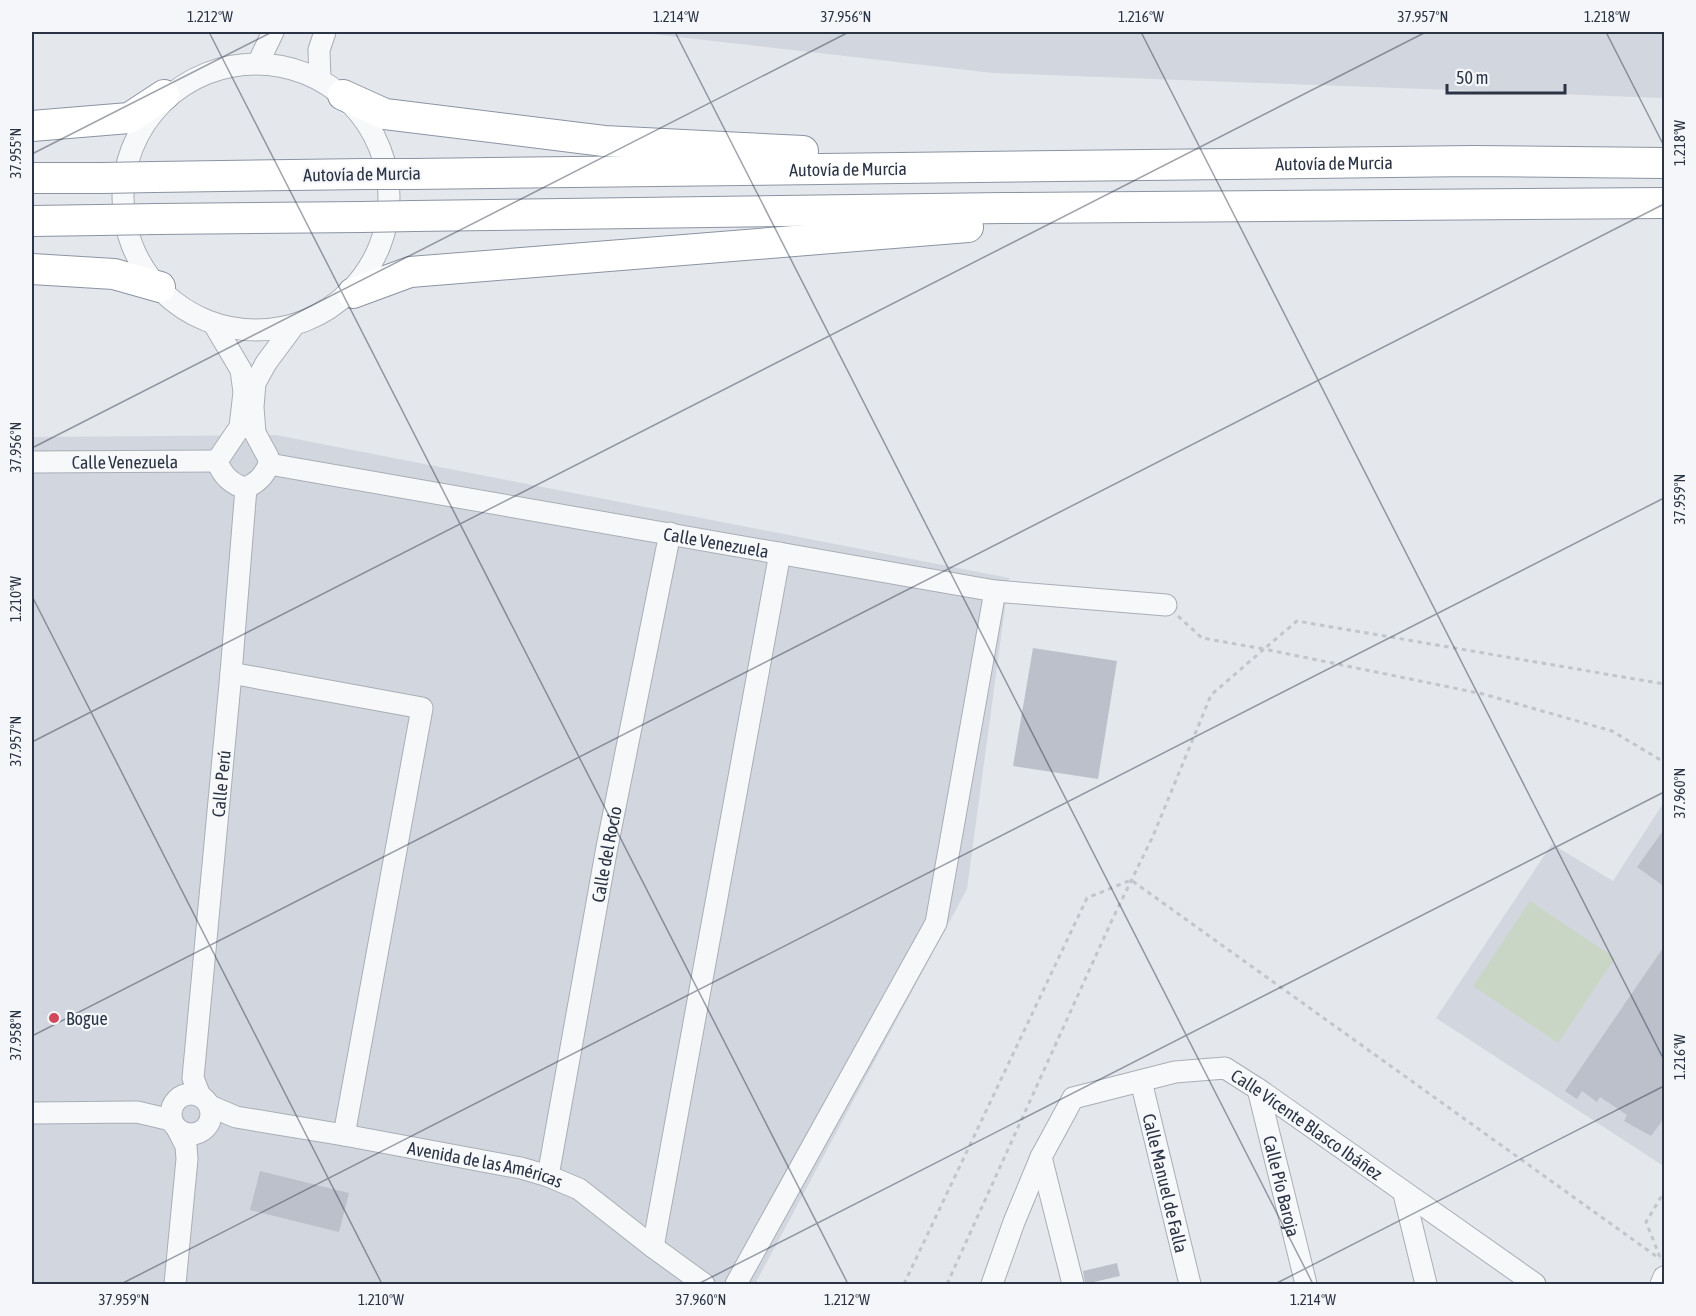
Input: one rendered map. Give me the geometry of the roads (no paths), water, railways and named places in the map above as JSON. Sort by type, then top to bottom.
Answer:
[{"type":"highway","points":[[331,87],[385,114],[604,141],[1102,166]]},
{"type":"highway","points":[[32,126],[129,118],[164,95]]},
{"type":"highway","name":"Autovía de Murcia","points":[[32,178],[1473,161],[1665,163]]},
{"type":"highway","points":[[32,221],[1665,203]]},
{"type":"highway","points":[[353,293],[410,272],[1217,207]]},
{"type":"highway","points":[[32,269],[114,274],[160,287]]},
{"type":"street","points":[[259,62],[273,32]]},
{"type":"street","points":[[325,32],[319,50],[331,87]]},
{"type":"street","points":[[215,326],[241,370],[244,392],[240,427],[217,461],[220,469],[236,486],[246,488],[256,483],[269,464],[268,457],[255,433],[253,407],[255,383],[266,363],[292,328],[353,293],[381,247],[389,188],[370,122],[331,87],[259,62],[196,75],[164,95],[140,127],[123,182],[129,232],[160,287],[193,314],[215,326],[255,332],[292,328]]},
{"type":"street","name":"Calle Venezuela","points":[[32,462],[217,461]]},
{"type":"street","name":"Calle Venezuela","points":[[269,464],[995,591],[1166,605]]},
{"type":"street","name":"Calle Perú","points":[[175,1284],[246,488]]},
{"type":"street","name":"Calle del Rocío","points":[[548,1176],[607,847],[670,533]]},
{"type":"street","points":[[653,1247],[780,553]]},
{"type":"street","points":[[736,1284],[936,923],[995,591]]},
{"type":"street","points":[[231,674],[422,708],[344,1135]]},
{"type":"street","name":"Calle Vicente Blasco Ibáñez","points":[[992,1284],[1041,1157],[1073,1098],[1175,1072],[1225,1068],[1535,1284]]},
{"type":"street","name":"Calle Manuel de Falla","points":[[1141,1081],[1190,1284]]},
{"type":"street","name":"Calle Pío Baroja","points":[[1258,1089],[1306,1284]]},
{"type":"street","points":[[32,1113],[191,1109]]},
{"type":"street","name":"Avenida de las Américas","points":[[191,1109],[520,1168],[548,1176],[579,1189],[705,1284]]},
{"type":"street","points":[[1041,1157],[1073,1284]]},
{"type":"street","points":[[1404,1194],[1426,1284]]},
{"type":"place","name":"Bogue","points":[[54,1018]]}]
